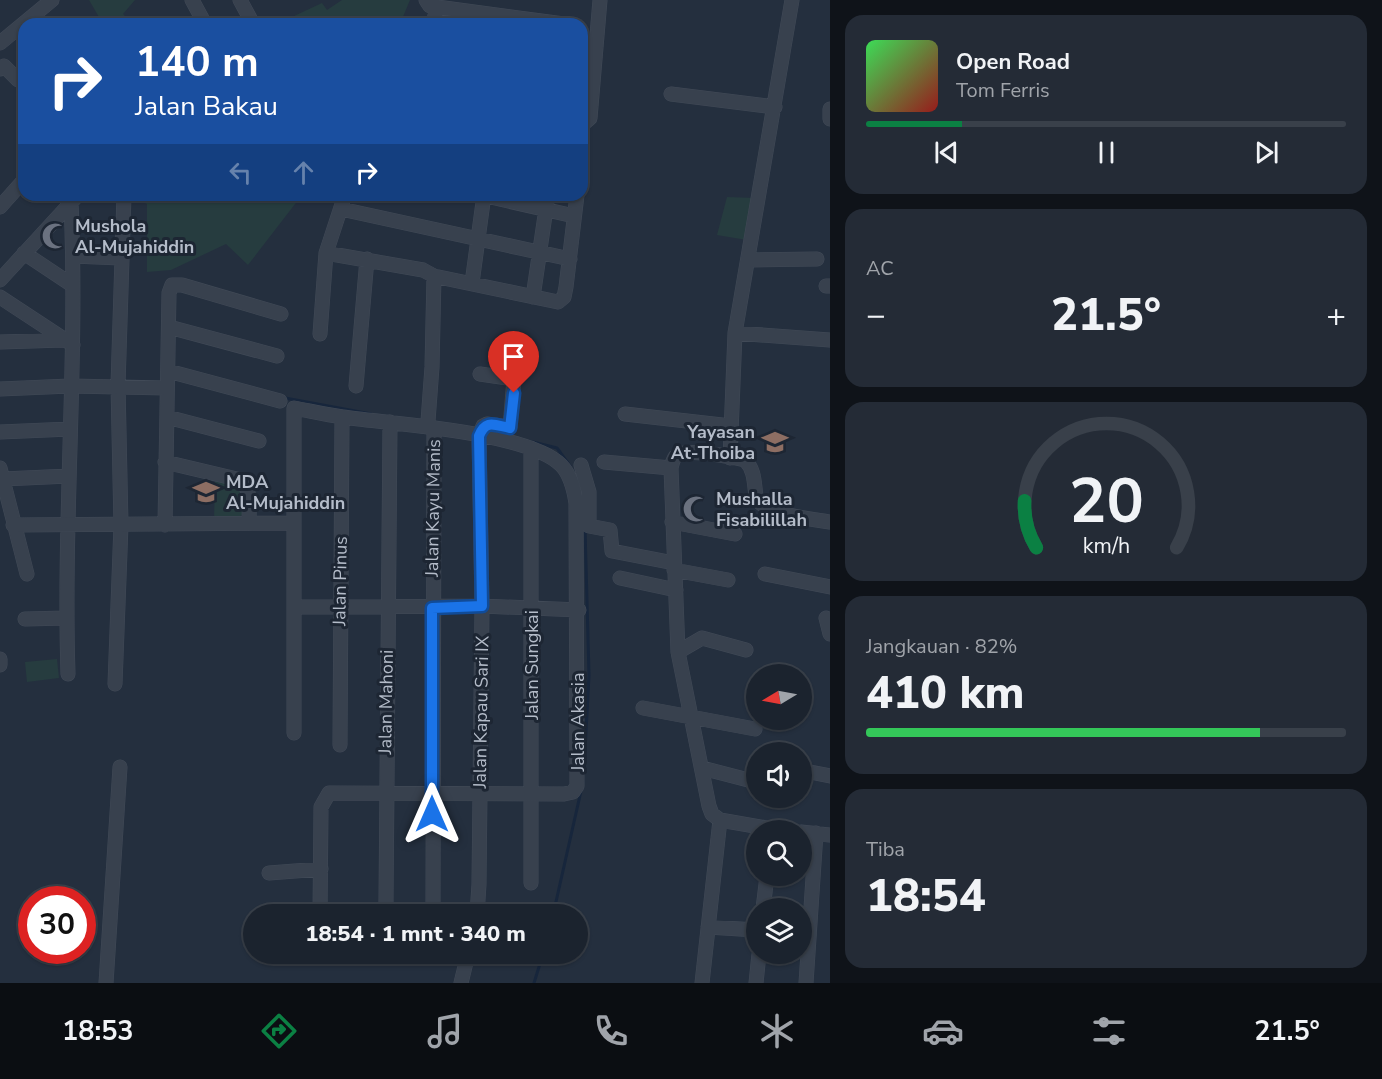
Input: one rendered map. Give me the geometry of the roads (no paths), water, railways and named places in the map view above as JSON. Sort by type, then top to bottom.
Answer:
[{"type":"street","points":[[30,18],[52,0]]},
{"type":"street","points":[[192,0],[202,18]]},
{"type":"street","points":[[240,0],[250,18]]},
{"type":"street","points":[[588,120],[590,118],[600,0]]},
{"type":"street","points":[[730,458],[735,333],[792,0]]},
{"type":"street","points":[[432,18],[431,3],[467,17]]},
{"type":"street","points":[[588,27],[597,28]]},
{"type":"street","points":[[0,43],[18,28]]},
{"type":"street","points":[[1,64],[18,80]]},
{"type":"street","points":[[671,94],[775,107]]},
{"type":"street","points":[[830,109],[830,119]]},
{"type":"street","points":[[0,207],[18,187]]},
{"type":"street","points":[[0,280],[72,201]]},
{"type":"street","points":[[68,674],[66,618],[70,386],[68,342],[75,201]]},
{"type":"street","points":[[115,684],[121,525],[118,386],[120,258],[124,201]]},
{"type":"street","points":[[320,334],[326,253],[343,201]]},
{"type":"street","points":[[472,283],[482,201]]},
{"type":"street","points":[[510,201],[574,216]]},
{"type":"street","points":[[533,297],[547,201]]},
{"type":"street","points":[[326,253],[423,270],[434,276],[553,302],[564,297],[576,201]]},
{"type":"street","points":[[340,209],[570,259]]},
{"type":"street","points":[[24,253],[72,285]]},
{"type":"street","points":[[73,256],[120,258]]},
{"type":"street","points":[[356,386],[367,259]]},
{"type":"street","points":[[747,260],[816,259]]},
{"type":"street","name":"Jalan Kayu Manis","points":[[433,904],[431,424],[434,276]]},
{"type":"street","points":[[165,525],[169,293],[173,284],[281,314]]},
{"type":"street","points":[[0,297],[68,342]]},
{"type":"street","points":[[169,327],[278,356]]},
{"type":"street","points":[[735,333],[830,340]]},
{"type":"street","points":[[0,342],[68,342]]},
{"type":"street","points":[[168,371],[280,401]]},
{"type":"street","points":[[479,436],[483,426],[487,424],[510,428],[514,393],[514,379],[480,374]]},
{"type":"street","points":[[0,389],[70,386],[167,388]]},
{"type":"street","name":"Jalan Akasia","points":[[294,523],[294,408],[342,417],[431,424],[531,448],[546,454],[562,466],[573,487],[576,503],[579,610],[577,786],[568,794],[532,795],[334,792],[325,797],[321,807],[320,904]]},
{"type":"street","points":[[625,414],[731,426]]},
{"type":"street","points":[[167,417],[259,441]]},
{"type":"street","name":"Jalan Pinus","points":[[340,745],[339,607],[342,417]]},
{"type":"street","name":"Jalan Mahoni","points":[[387,904],[385,792],[390,422]]},
{"type":"street","points":[[0,432],[70,429]]},
{"type":"street","name":"Jalan Kapau Sari IX","points":[[478,904],[482,606],[479,436]]},
{"type":"street","name":"Jalan Sungkai","points":[[531,448],[531,883]]},
{"type":"street","points":[[746,826],[720,820],[710,810],[678,652],[672,522],[671,468],[674,458],[680,454],[699,453],[747,463],[752,472],[757,501],[761,506],[784,514],[830,522]]},
{"type":"street","points":[[165,462],[241,480],[246,486],[249,497],[249,521]]},
{"type":"street","points":[[604,462],[671,468]]},
{"type":"street","points":[[581,465],[589,492],[589,526],[610,530],[612,551],[728,579]]},
{"type":"street","points":[[27,574],[1,474],[69,476]]},
{"type":"street","points":[[13,525],[227,525],[249,521],[294,523],[294,733]]},
{"type":"street","points":[[672,522],[735,534]]},
{"type":"street","points":[[765,574],[830,587]]},
{"type":"street","points":[[620,578],[675,590]]},
{"type":"street","points":[[294,607],[482,606],[579,610]]},
{"type":"street","points":[[25,619],[66,618]]},
{"type":"street","points":[[826,618],[830,634]]},
{"type":"street","points":[[678,652],[702,638],[746,650]]},
{"type":"street","points":[[0,659],[0,665]]},
{"type":"street","points":[[643,708],[746,727]]},
{"type":"street","points":[[106,983],[120,767]]},
{"type":"street","points":[[702,768],[746,779]]},
{"type":"street","points":[[812,772],[830,776]]},
{"type":"street","points":[[702,983],[720,820]]},
{"type":"street","points":[[812,901],[823,834]]},
{"type":"street","points":[[269,873],[321,869]]},
{"type":"street","points":[[708,927],[746,929]]},
{"type":"street","points":[[460,983],[465,964]]},
{"type":"street","points":[[756,983],[758,964]]},
{"type":"street","points":[[806,964],[806,983]]},
{"type":"waterway","points":[[285,398],[371,414]]},
{"type":"waterway","points":[[533,442],[557,448],[570,466]]},
{"type":"waterway","points":[[584,770],[589,675],[585,528]]},
{"type":"waterway","points":[[555,904],[581,791]]},
{"type":"waterway","points":[[534,983],[540,964]]},
{"type":"place","name":"Mushola Al-Mujahiddin","points":[[55,236]]},
{"type":"place","name":"Yayasan At-Thoiba","points":[[775,442]]},
{"type":"place","name":"MDA Al-Mujahiddin","points":[[206,492]]},
{"type":"place","name":"Mushalla Fisabilillah","points":[[696,509]]}]
